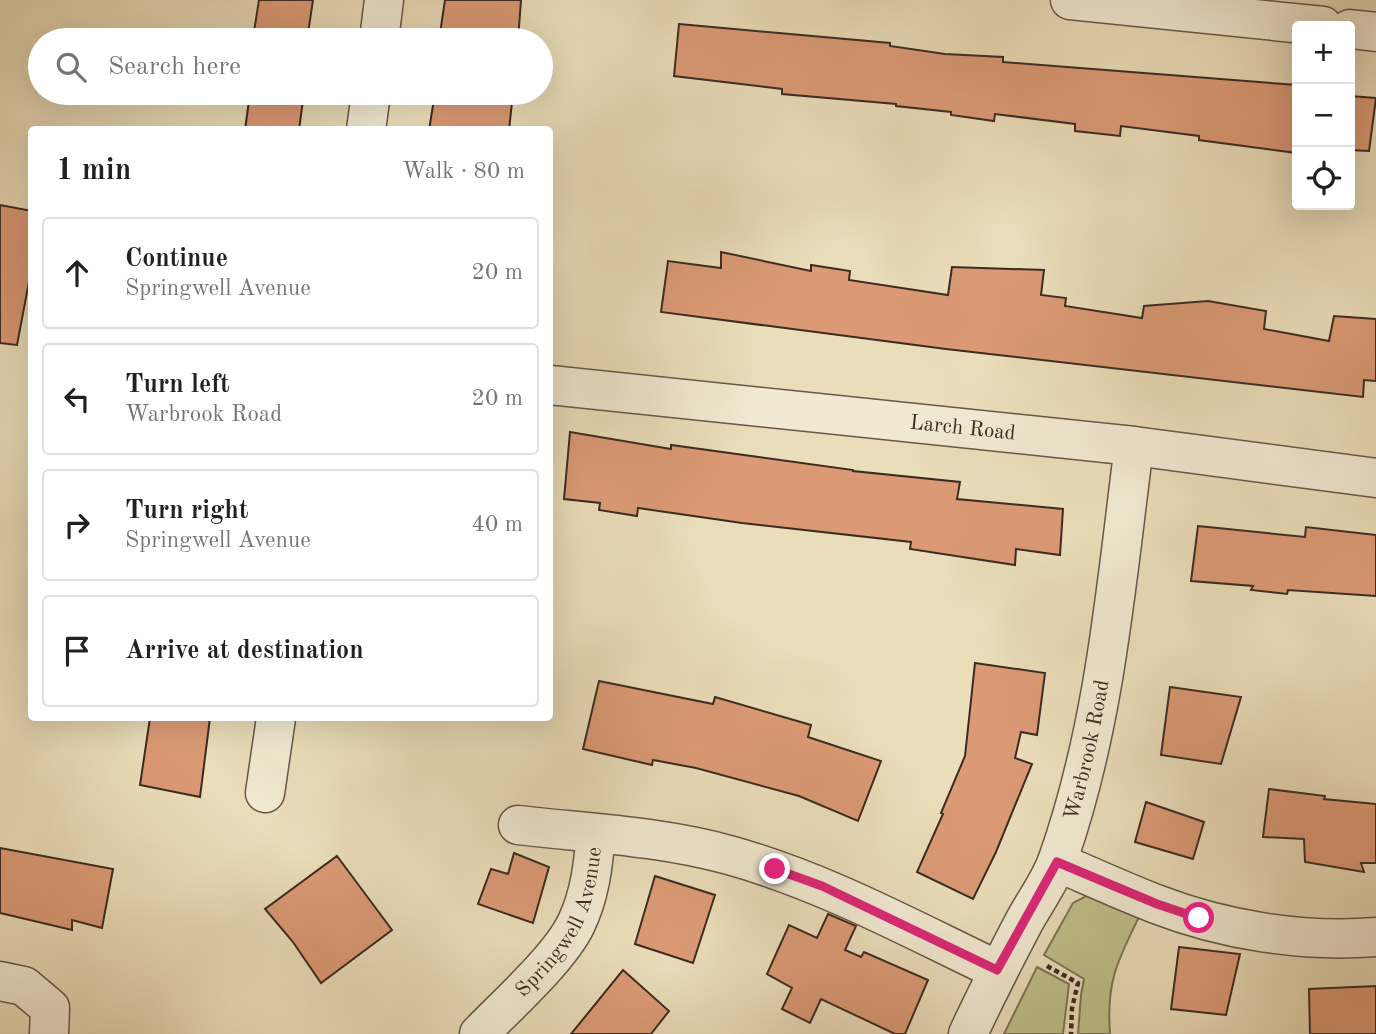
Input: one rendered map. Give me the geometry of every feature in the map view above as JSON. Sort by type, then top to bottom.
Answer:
[{"type":"street","points":[[380,28],[384,0]]},
{"type":"street","points":[[1070,0],[1292,23]]},
{"type":"street","points":[[1355,30],[1376,32]]},
{"type":"street","points":[[367,126],[369,105]]},
{"type":"street","name":"Larch Road","points":[[553,385],[1135,446],[1376,478]]},
{"type":"street","name":"Warbrook Road","points":[[968,1034],[1004,958],[1057,862],[1097,719],[1135,446]]},
{"type":"street","points":[[265,793],[276,721]]},
{"type":"street","name":"Springwell Avenue","points":[[518,825],[670,842],[727,854],[822,886],[1004,958]]},
{"type":"street","name":"Springwell Avenue","points":[[479,1034],[558,951],[575,926],[593,872],[596,834]]},
{"type":"street","points":[[1057,862],[1157,904],[1199,918],[1253,930],[1307,936],[1376,936]]},
{"type":"street","points":[[0,981],[23,986],[50,1008],[49,1034]]},
{"type":"path","points":[[1004,958],[1078,983],[1072,1008],[1071,1034]]},
{"type":"green space","points":[[1088,895],[1139,917],[1115,973],[1110,1000],[1110,1034],[1078,1034],[1084,979],[1044,955],[1073,903]]},
{"type":"green space","points":[[1037,967],[1069,984],[1063,1034],[1004,1034]]},
{"type":"building","points":[[259,0],[313,0],[309,28],[255,28]]},
{"type":"building","points":[[445,0],[521,0],[519,28],[441,28]]},
{"type":"building","points":[[679,24],[890,43],[890,46],[945,54],[1003,57],[1003,62],[1292,85],[1292,152],[1121,126],[1120,136],[1075,131],[1075,124],[995,114],[994,121],[896,104],[782,94],[782,89],[674,76]]},
{"type":"building","points":[[1355,96],[1376,98],[1369,151],[1355,150]]},
{"type":"building","points":[[248,105],[302,105],[300,126],[246,126]]},
{"type":"building","points":[[433,105],[512,105],[509,126],[430,126]]},
{"type":"building","points":[[0,205],[28,210],[28,287],[17,345],[0,343]]},
{"type":"building","points":[[721,252],[811,271],[811,265],[850,271],[849,280],[948,295],[952,267],[1044,270],[1041,295],[1066,298],[1065,306],[1142,318],[1144,306],[1208,301],[1266,311],[1264,329],[1329,341],[1334,316],[1376,319],[1376,381],[1364,380],[1363,397],[946,349],[661,312],[668,261],[721,268]]},
{"type":"building","points":[[570,432],[671,449],[671,445],[853,471],[960,482],[957,499],[1063,509],[1060,555],[1016,549],[1015,565],[910,549],[911,542],[638,508],[637,516],[599,510],[600,503],[564,499]]},
{"type":"building","points":[[1198,526],[1305,537],[1306,527],[1376,535],[1376,596],[1288,590],[1287,594],[1251,590],[1253,586],[1191,581]]},
{"type":"building","points":[[975,663],[1045,673],[1037,735],[1021,732],[1015,758],[1032,764],[996,852],[973,899],[917,872],[965,756]]},
{"type":"building","points":[[599,681],[713,704],[715,697],[811,725],[808,737],[881,761],[858,821],[799,796],[696,768],[653,760],[652,765],[583,749]]},
{"type":"building","points":[[1170,687],[1241,697],[1221,764],[1161,755]]},
{"type":"building","points":[[150,721],[210,721],[200,797],[140,785]]},
{"type":"building","points":[[1269,789],[1325,796],[1324,799],[1376,804],[1376,863],[1361,863],[1364,872],[1305,862],[1304,839],[1263,837]]},
{"type":"building","points":[[1146,802],[1204,822],[1193,859],[1135,842]]},
{"type":"building","points":[[0,848],[113,869],[102,928],[72,920],[72,930],[0,913]]},
{"type":"building","points":[[514,853],[549,867],[533,923],[478,904],[491,869],[508,874]]},
{"type":"building","points":[[337,856],[392,930],[321,983],[293,942],[265,909]]},
{"type":"building","points":[[655,876],[715,895],[693,963],[635,944]]},
{"type":"building","points":[[828,914],[856,926],[845,950],[861,957],[864,952],[928,980],[905,1034],[895,1034],[821,999],[810,1023],[782,1009],[792,988],[767,974],[789,925],[817,938]]},
{"type":"building","points":[[1179,947],[1240,954],[1226,1015],[1171,1009]]},
{"type":"building","points":[[623,970],[669,1011],[651,1034],[571,1034]]},
{"type":"building","points":[[1376,986],[1376,1034],[1310,1034],[1309,989]]},
{"type":"route","points":[[775,869],[822,886],[997,970],[1057,862],[1157,904],[1199,918]]}]
